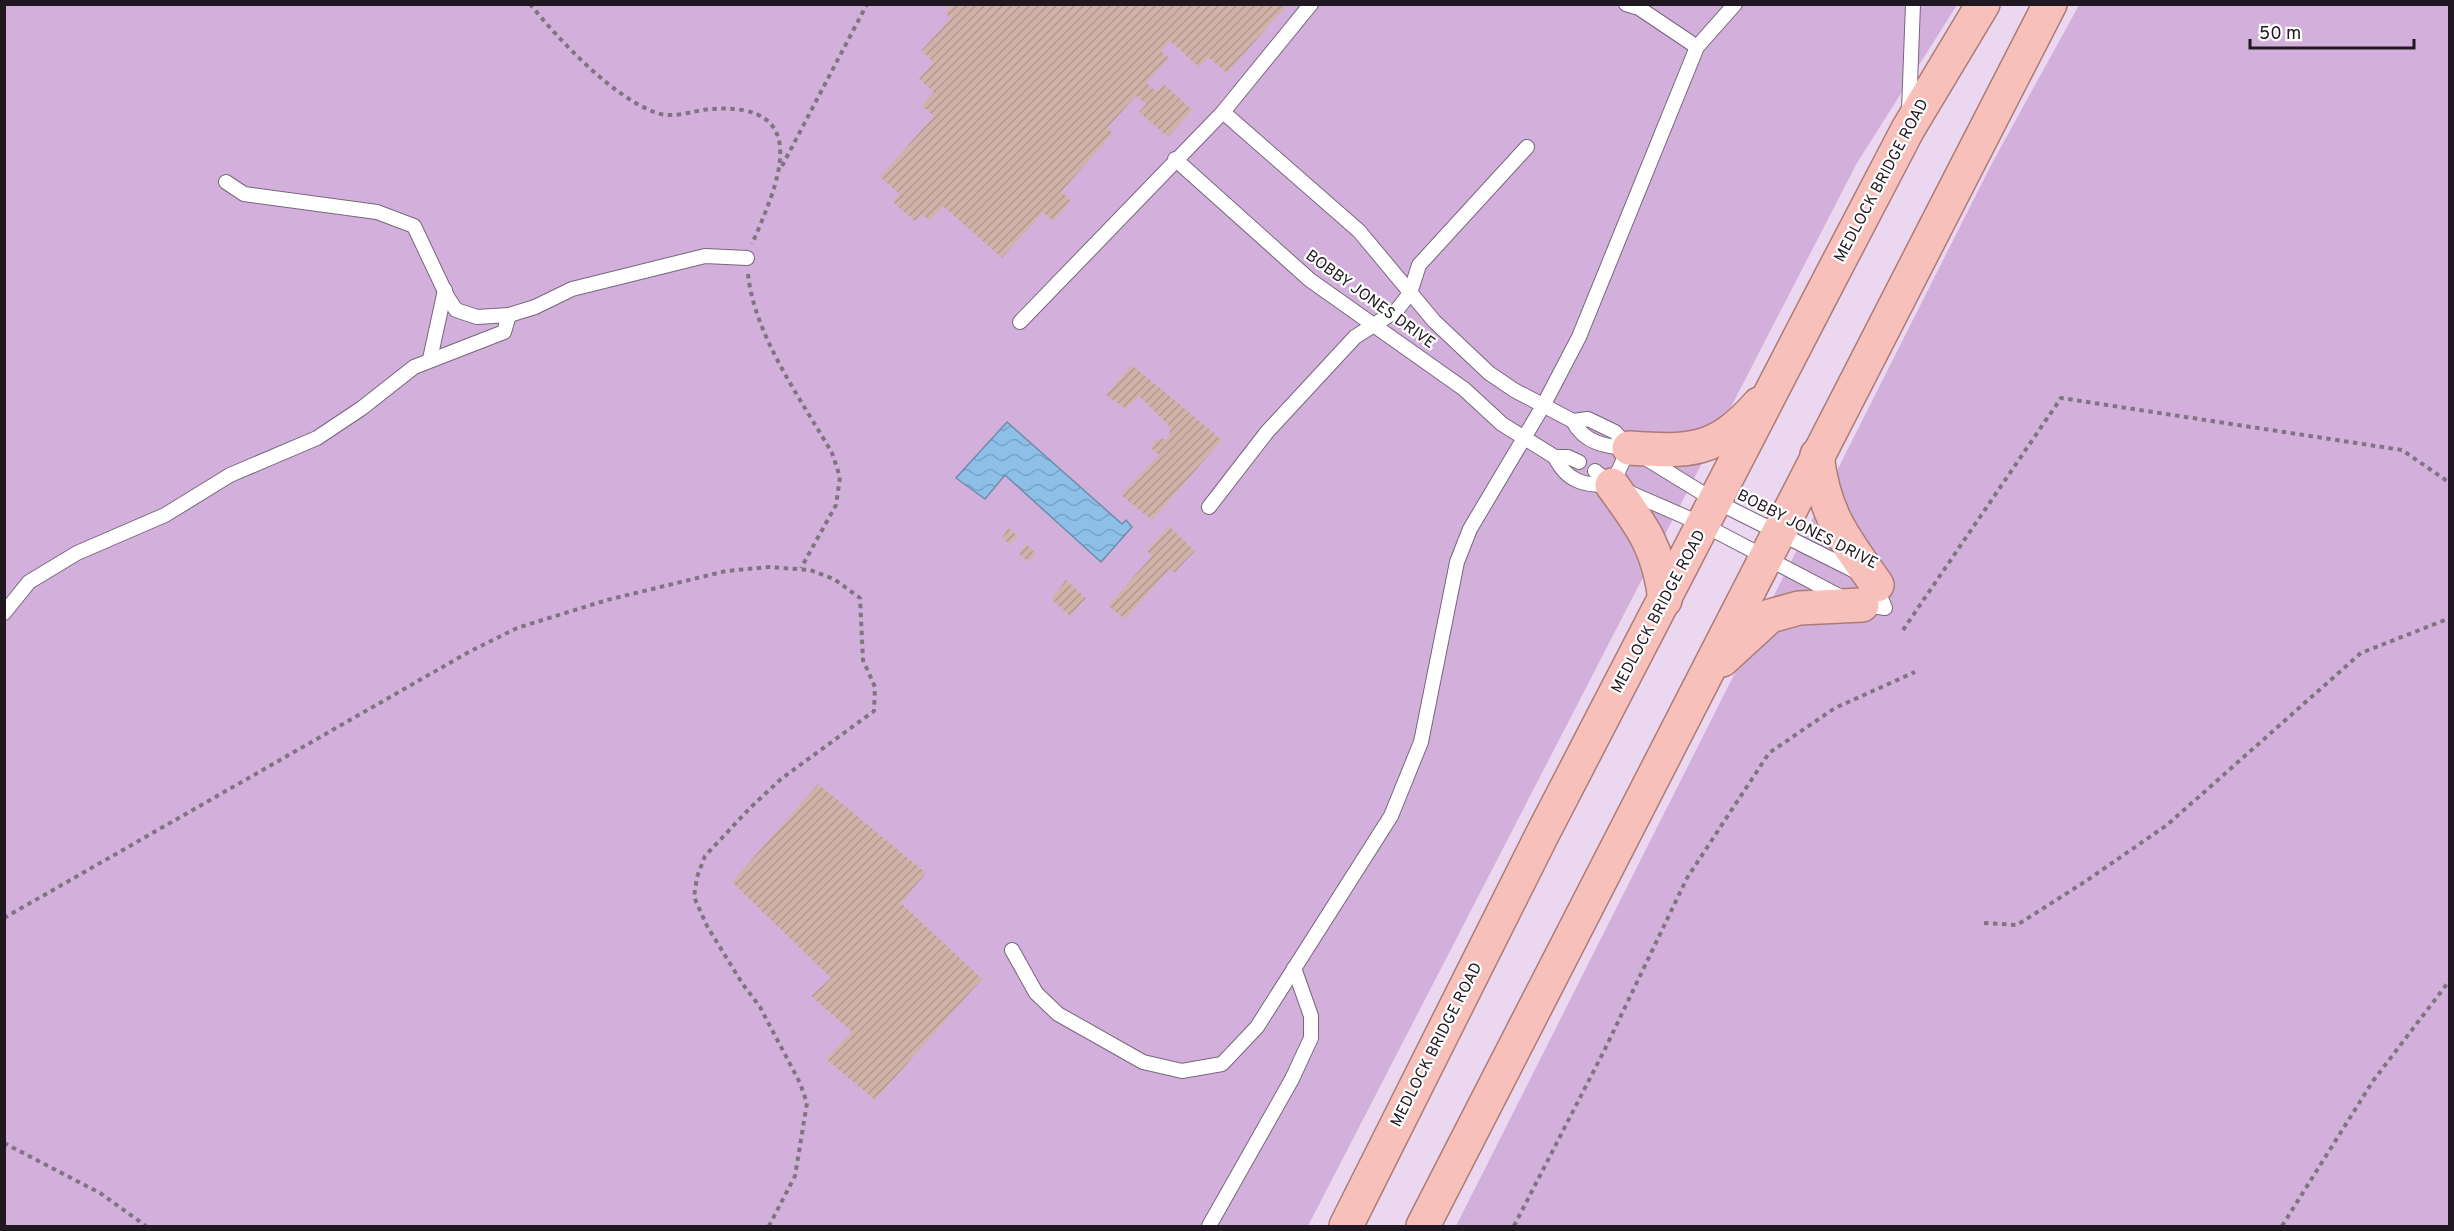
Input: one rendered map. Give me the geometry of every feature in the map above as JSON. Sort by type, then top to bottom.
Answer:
[{"type":"highway","name":"MEDLOCK BRIDGE ROAD","points":[[1346,1227],[1543,833],[1711,513],[1908,129],[1983,4]]},
{"type":"highway","points":[[1423,1227],[2050,4]]},
{"type":"highway","points":[[1629,448],[1677,451],[1706,446],[1749,415],[1776,384]]},
{"type":"highway","points":[[1701,681],[1770,616],[1799,608],[1870,595],[1828,508],[1821,488],[1817,455]]},
{"type":"highway","points":[[1603,478],[1645,530],[1662,577],[1665,600]]},
{"type":"lane","points":[[1020,322],[1222,112],[1311,4]]},
{"type":"lane","points":[[1626,4],[1639,8],[1697,47]]},
{"type":"lane","points":[[1012,950],[1036,993],[1058,1014],[1143,1062],[1182,1071],[1222,1064],[1257,1027],[1391,816],[1422,742],[1457,562],[1470,529],[1524,440],[1579,337],[1697,47],[1735,4]]},
{"type":"lane","points":[[1908,129],[1913,4]]},
{"type":"lane","name":"BOBBY JONES DRIVE","points":[[1222,112],[1359,231],[1410,293],[1461,349],[1489,373],[1543,406],[1573,421],[1579,433],[1606,447],[1629,448],[1711,513],[1771,546],[1870,595]]},
{"type":"lane","points":[[1209,507],[1267,432],[1355,337],[1397,310],[1410,293],[1419,265],[1527,147]]},
{"type":"lane","name":"BOBBY JONES DRIVE","points":[[1175,159],[1310,280],[1464,389],[1502,424],[1524,440],[1555,457],[1568,457],[1580,462]]},
{"type":"lane","points":[[226,182],[244,194],[377,212],[414,226],[451,304],[466,315],[509,315],[534,307],[572,288],[705,256],[747,258]]},
{"type":"lane","points":[[430,359],[445,290]]},
{"type":"lane","points":[[4,613],[29,582],[77,553],[165,515],[230,476],[317,438],[362,408],[414,367],[504,332],[509,315]]},
{"type":"lane","points":[[1603,478],[1629,448]]},
{"type":"lane","name":"BOBBY JONES DRIVE","points":[[1555,457],[1562,472],[1590,486],[1603,478],[1711,513],[1771,546],[1831,593],[1870,595]]},
{"type":"lane","points":[[1209,1227],[1292,1078],[1311,1038],[1311,1016],[1308,1002],[1294,968]]},
{"type":"path","points":[[781,166],[867,4]]},
{"type":"path","points":[[1903,630],[2061,398],[2402,450],[2450,483]]},
{"type":"path","points":[[4,918],[467,653],[517,628],[607,600],[726,571],[769,567],[810,570],[834,579],[860,598],[863,660],[875,687],[874,711],[781,780],[750,808],[705,855],[694,897],[707,926],[760,1007],[800,1083],[807,1103],[795,1176],[769,1227]]},
{"type":"path","points":[[1984,923],[2017,926],[2086,881],[2167,825],[2361,654],[2450,618]]},
{"type":"path","points":[[1514,1227],[1604,1051],[1687,878],[1770,753],[1835,708],[1915,672]]},
{"type":"path","points":[[2282,1227],[2373,1081],[2450,980]]},
{"type":"path","points":[[4,1143],[100,1193],[146,1227]]},
{"type":"shaded area","points":[[5,5],[1957,5],[1857,163],[1308,1226],[5,1226]]},
{"type":"shaded area","points":[[2079,5],[2449,5],[2449,1226],[1456,1226],[1991,165]]},
{"type":"water","points":[[1007,422],[1122,524],[1126,520],[1132,527],[1101,562],[1005,475],[985,499],[956,478]]},
{"type":"building","points":[[953,4],[1288,4],[1227,73],[1208,57],[1199,67],[1170,41],[1161,51],[1169,58],[1146,83],[1157,92],[1164,84],[1192,110],[1168,137],[1139,112],[1146,104],[1136,96],[1107,128],[1113,133],[1061,192],[1071,201],[1053,221],[1043,212],[1002,258],[943,206],[930,221],[922,214],[915,221],[893,202],[900,194],[880,177],[934,116],[922,106],[934,92],[919,79],[934,62],[921,51],[951,18],[945,13]]},
{"type":"building","points":[[1132,365],[1222,440],[1152,520],[1121,495],[1159,455],[1151,448],[1157,439],[1168,439],[1171,428],[1139,396],[1126,409],[1106,395]]},
{"type":"building","points":[[1169,526],[1195,551],[1175,572],[1169,570],[1125,619],[1108,606],[1152,556],[1147,551]]},
{"type":"building","points":[[1008,528],[1018,536],[1010,544],[1002,538]]},
{"type":"building","points":[[1026,544],[1036,554],[1028,562],[1019,554]]},
{"type":"building","points":[[1066,580],[1086,598],[1070,616],[1051,599]]},
{"type":"building","points":[[818,784],[926,873],[901,903],[982,979],[875,1100],[826,1059],[852,1032],[811,996],[831,978],[732,882]]}]
